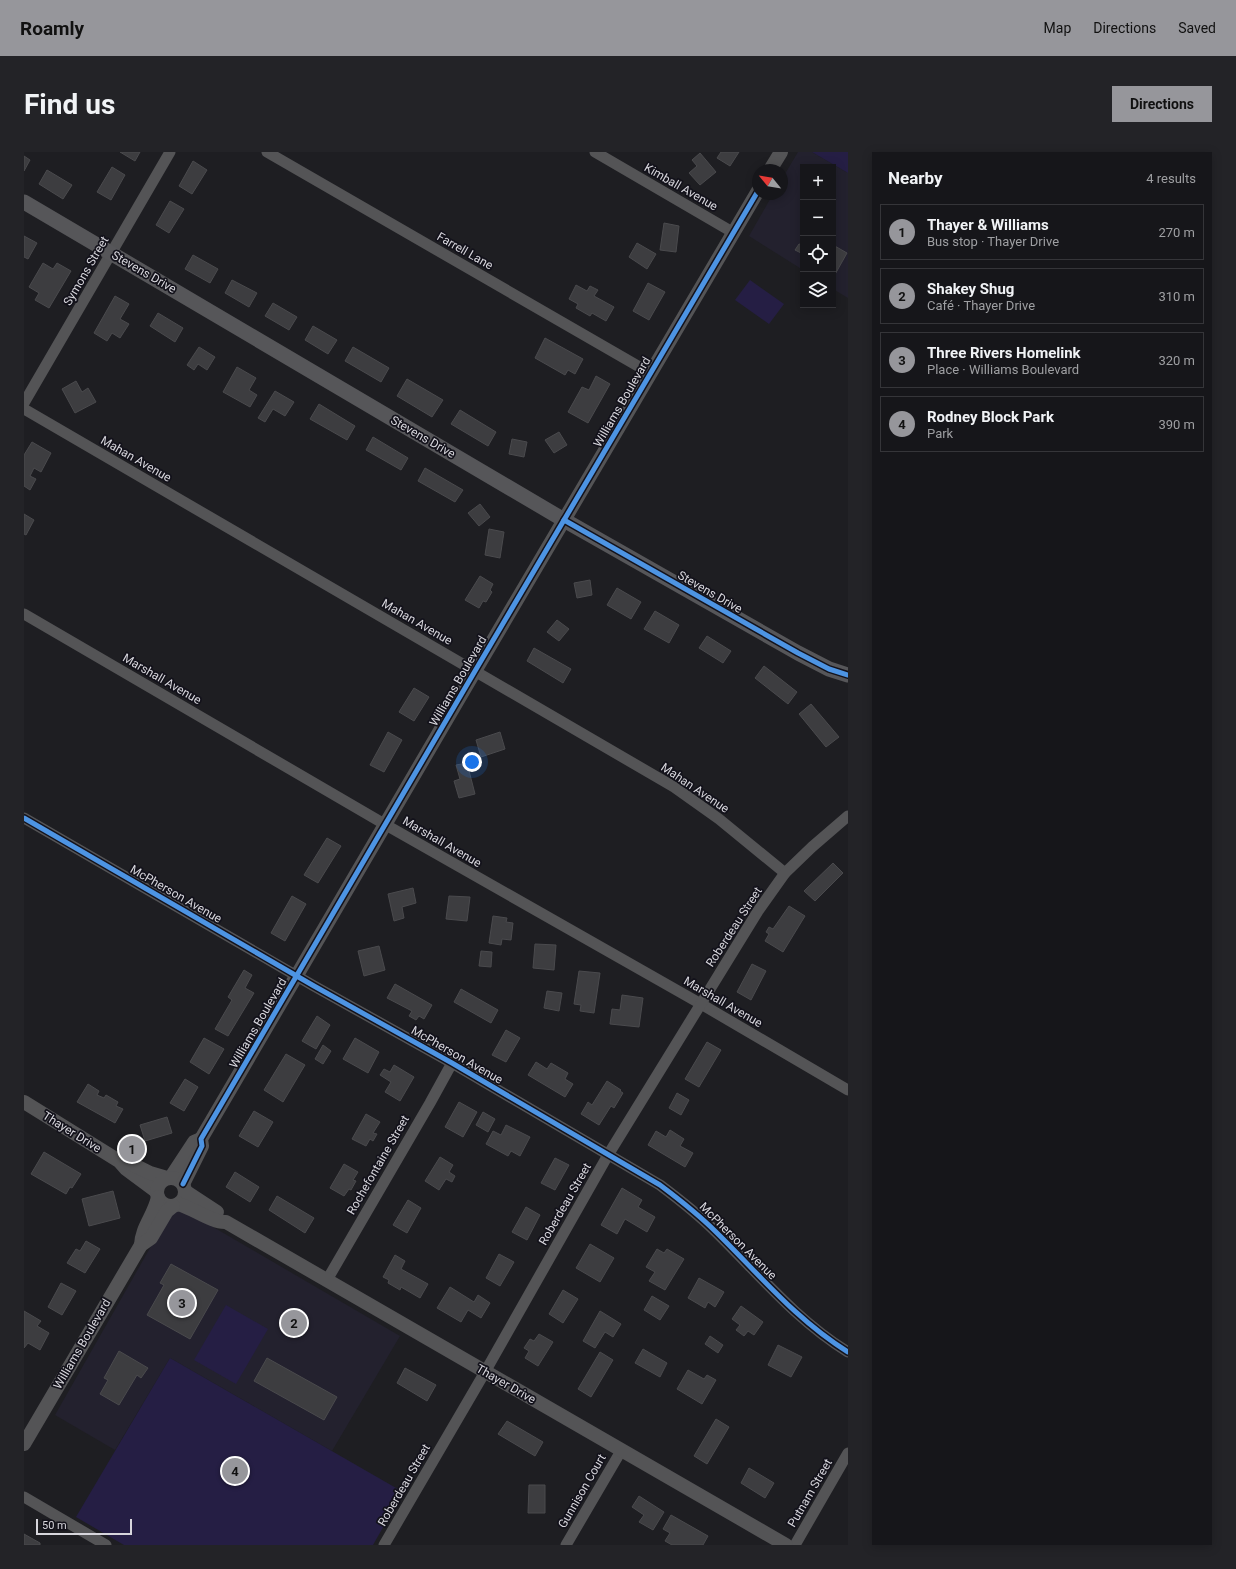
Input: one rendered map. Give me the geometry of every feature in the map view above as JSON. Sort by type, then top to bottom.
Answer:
[{"type":"main road","name":"Stevens Drive","points":[[24,202],[564,520],[798,653],[829,669],[848,676]]},
{"type":"street","name":"Symons Street","points":[[24,403],[170,152]]},
{"type":"street","name":"Farrell Lane","points":[[267,152],[650,373]]},
{"type":"street","name":"Kimball Avenue","points":[[595,152],[734,233]]},
{"type":"street","points":[[774,164],[781,152]]},
{"type":"street","name":"Williams Boulevard","points":[[176,1183],[194,1142],[201,1139],[753,200]]},
{"type":"street","name":"Mahan Avenue","points":[[24,409],[674,788],[719,819],[785,873]]},
{"type":"street","name":"Marshall Avenue","points":[[24,614],[386,825],[701,1004],[848,1090]]},
{"type":"street","name":"Roberdeau Street","points":[[384,1545],[485,1372],[608,1155],[758,912],[785,873],[848,816]]},
{"type":"street","name":"McPherson Avenue","points":[[24,818],[297,976],[452,1063],[660,1185],[691,1209],[716,1232],[787,1306],[848,1352]]},
{"type":"street","name":"Rochefontaine Street","points":[[326,1280],[452,1063]]},
{"type":"street","name":"Thayer Drive","points":[[25,1104],[119,1161],[126,1169],[157,1195]]},
{"type":"street","name":"Thayer Drive","points":[[119,1161],[130,1162],[150,1173],[176,1183],[203,1204],[224,1215],[226,1222]]},
{"type":"street","points":[[176,1183],[184,1197],[176,1205],[164,1204],[157,1195],[159,1184],[176,1183]]},
{"type":"street","name":"Williams Boulevard","points":[[141,1245],[141,1234],[156,1207],[157,1195]]},
{"type":"street","name":"Williams Boulevard","points":[[24,1444],[141,1245],[151,1238],[167,1211],[176,1205]]},
{"type":"street","name":"Thayer Drive","points":[[176,1205],[188,1207],[219,1222],[226,1222],[786,1545]]},
{"type":"street","name":"Gunnison Court","points":[[566,1545],[621,1451]]},
{"type":"street","name":"Putnam Street","points":[[795,1545],[848,1453]]},
{"type":"street","points":[[24,1497],[106,1545]]},
{"type":"shaded area","points":[[798,152],[812,152],[833,164],[800,164],[800,268],[749,236],[770,200],[788,200],[788,169]]},
{"type":"shaded area","points":[[812,152],[848,152],[848,173],[836,166],[836,164],[833,164]]},
{"type":"shaded area","points":[[836,166],[848,173],[848,298],[836,291]]},
{"type":"shaded area","points":[[750,280],[784,304],[769,324],[735,300]]},
{"type":"shaded area","points":[[176,1208],[208,1224],[400,1336],[332,1451],[170,1358],[115,1450],[55,1415],[154,1241]]},
{"type":"shaded area","points":[[226,1305],[268,1329],[236,1384],[194,1360]]},
{"type":"shaded area","points":[[170,1358],[403,1492],[373,1545],[124,1545],[76,1517]]},
{"type":"building","points":[[120,152],[140,152],[135,161]]},
{"type":"building","points":[[721,152],[739,152],[730,166],[717,158]]},
{"type":"building","points":[[700,153],[716,172],[700,185],[689,173],[697,166],[692,160]]},
{"type":"building","points":[[24,156],[30,160],[24,171]]},
{"type":"building","points":[[193,161],[207,170],[192,194],[179,186]]},
{"type":"building","points":[[112,167],[125,175],[111,200],[97,192]]},
{"type":"building","points":[[47,170],[72,185],[63,199],[39,184]]},
{"type":"building","points":[[170,201],[184,209],[169,233],[156,225]]},
{"type":"building","points":[[664,223],[679,226],[676,252],[660,250]]},
{"type":"building","points":[[24,236],[37,243],[28,259],[24,257]]},
{"type":"building","points":[[637,243],[656,254],[647,269],[629,257]]},
{"type":"building","points":[[799,244],[800,244],[800,252],[795,250]]},
{"type":"building","points":[[836,247],[847,253],[836,273]]},
{"type":"building","points":[[193,255],[218,269],[210,283],[185,269]]},
{"type":"building","points":[[43,263],[53,269],[57,263],[71,271],[49,308],[35,300],[39,293],[29,287]]},
{"type":"building","points":[[232,280],[257,293],[249,307],[225,293]]},
{"type":"building","points":[[648,283],[665,292],[649,320],[633,311]]},
{"type":"building","points":[[576,285],[587,291],[590,286],[598,290],[594,296],[614,307],[606,321],[592,313],[590,316],[576,308],[578,304],[569,299]]},
{"type":"building","points":[[115,296],[129,304],[120,319],[129,324],[120,338],[112,333],[107,341],[94,333]]},
{"type":"building","points":[[273,303],[297,317],[289,330],[265,316]]},
{"type":"building","points":[[158,313],[183,328],[175,342],[150,326]]},
{"type":"building","points":[[313,326],[337,340],[328,354],[305,340]]},
{"type":"building","points":[[545,338],[583,359],[575,374],[568,370],[565,375],[535,358]]},
{"type":"building","points":[[199,347],[215,357],[207,370],[198,364],[194,370],[187,365]]},
{"type":"building","points":[[353,347],[389,368],[381,382],[345,361]]},
{"type":"building","points":[[237,367],[256,378],[249,390],[257,395],[250,407],[223,392]]},
{"type":"building","points":[[596,376],[610,384],[588,423],[568,412],[582,387],[589,390]]},
{"type":"building","points":[[407,379],[443,400],[432,417],[397,396]]},
{"type":"building","points":[[76,381],[82,392],[88,388],[96,402],[75,413],[62,389]]},
{"type":"building","points":[[275,391],[294,402],[285,416],[273,409],[265,422],[258,418]]},
{"type":"building","points":[[319,404],[355,426],[347,440],[310,419]]},
{"type":"building","points":[[460,410],[496,432],[488,446],[451,424]]},
{"type":"building","points":[[559,432],[567,445],[554,453],[545,440]]},
{"type":"building","points":[[373,437],[408,458],[401,470],[366,450]]},
{"type":"building","points":[[512,439],[527,442],[524,457],[509,454]]},
{"type":"building","points":[[32,442],[51,453],[41,472],[34,468],[30,476],[36,479],[30,490],[24,486],[24,455]]},
{"type":"building","points":[[425,468],[463,490],[455,502],[418,481]]},
{"type":"building","points":[[480,504],[490,517],[479,526],[468,513]]},
{"type":"building","points":[[24,514],[34,520],[26,535],[24,534]]},
{"type":"building","points":[[489,529],[504,532],[500,558],[485,555]]},
{"type":"building","points":[[480,576],[493,584],[490,590],[492,592],[486,602],[483,601],[479,608],[465,600]]},
{"type":"building","points":[[590,580],[592,595],[577,598],[574,583]]},
{"type":"building","points":[[617,588],[641,602],[631,619],[607,605]]},
{"type":"building","points":[[655,611],[679,625],[669,643],[644,629]]},
{"type":"building","points":[[557,620],[569,629],[559,641],[547,632]]},
{"type":"building","points":[[707,636],[731,651],[723,663],[699,648]]},
{"type":"building","points":[[534,648],[571,669],[563,683],[527,661]]},
{"type":"building","points":[[764,666],[797,692],[788,704],[755,678]]},
{"type":"building","points":[[414,688],[429,697],[414,721],[399,712]]},
{"type":"building","points":[[811,704],[839,737],[826,747],[799,714]]},
{"type":"building","points":[[388,732],[402,740],[384,772],[370,765]]},
{"type":"building","points":[[500,732],[505,749],[481,757],[476,740]]},
{"type":"building","points":[[467,763],[475,794],[459,798],[454,781],[460,779],[456,765]]},
{"type":"building","points":[[327,838],[341,846],[318,883],[304,875]]},
{"type":"building","points":[[833,863],[843,873],[815,901],[804,891]]},
{"type":"building","points":[[413,888],[416,903],[402,907],[404,918],[394,921],[388,894]]},
{"type":"building","points":[[292,896],[306,904],[285,941],[271,933]]},
{"type":"building","points":[[449,896],[470,897],[467,921],[446,919]]},
{"type":"building","points":[[789,906],[805,916],[783,952],[765,941],[769,934],[766,932],[769,927],[773,929]]},
{"type":"building","points":[[493,916],[507,918],[506,922],[513,923],[511,940],[502,939],[501,945],[489,943]]},
{"type":"building","points":[[535,944],[556,945],[554,970],[533,968]]},
{"type":"building","points":[[379,946],[385,970],[364,976],[358,951]]},
{"type":"building","points":[[481,951],[492,952],[491,967],[479,966]]},
{"type":"building","points":[[752,964],[766,971],[751,1000],[737,992]]},
{"type":"building","points":[[244,970],[252,975],[245,988],[254,993],[228,1036],[215,1029],[232,1000],[228,997]]},
{"type":"building","points":[[579,971],[600,973],[594,1013],[580,1011],[581,1005],[574,1004]]},
{"type":"building","points":[[395,984],[432,1005],[424,1019],[419,1016],[416,1020],[409,1016],[412,1011],[387,998]]},
{"type":"building","points":[[461,989],[498,1010],[491,1023],[454,1002]]},
{"type":"building","points":[[547,991],[562,993],[559,1011],[544,1008]]},
{"type":"building","points":[[622,995],[643,998],[639,1027],[610,1024],[612,1009],[620,1010]]},
{"type":"building","points":[[317,1016],[330,1025],[316,1049],[302,1041]]},
{"type":"building","points":[[506,1030],[520,1038],[506,1062],[492,1055]]},
{"type":"building","points":[[204,1038],[224,1049],[209,1074],[190,1062]]},
{"type":"building","points":[[355,1038],[379,1052],[368,1073],[343,1059]]},
{"type":"building","points":[[707,1042],[721,1050],[699,1087],[685,1079]]},
{"type":"building","points":[[323,1045],[331,1051],[323,1064],[315,1059]]},
{"type":"building","points":[[286,1054],[305,1065],[283,1102],[264,1090]]},
{"type":"building","points":[[536,1062],[547,1069],[551,1063],[568,1073],[565,1079],[573,1084],[565,1097],[528,1075]]},
{"type":"building","points":[[394,1065],[414,1077],[400,1101],[385,1092],[391,1082],[380,1075],[384,1069],[390,1072]]},
{"type":"building","points":[[185,1079],[198,1087],[184,1111],[170,1103]]},
{"type":"building","points":[[607,1081],[623,1093],[614,1108],[611,1106],[599,1125],[581,1114],[588,1102],[592,1105]]},
{"type":"building","points":[[88,1084],[99,1091],[97,1095],[104,1098],[106,1095],[118,1102],[116,1106],[123,1109],[115,1123],[77,1102]]},
{"type":"building","points":[[677,1093],[689,1100],[681,1115],[669,1108]]},
{"type":"building","points":[[459,1102],[477,1112],[463,1137],[445,1127]]},
{"type":"building","points":[[254,1111],[273,1122],[258,1147],[239,1136]]},
{"type":"building","points":[[483,1112],[495,1119],[488,1132],[476,1125]]},
{"type":"building","points":[[366,1114],[380,1122],[373,1133],[377,1134],[373,1141],[370,1139],[366,1146],[352,1139]]},
{"type":"building","points":[[167,1117],[172,1133],[145,1141],[140,1125]]},
{"type":"building","points":[[506,1125],[530,1137],[520,1156],[511,1151],[508,1156],[486,1144],[493,1131],[501,1135]]},
{"type":"building","points":[[670,1130],[684,1139],[680,1146],[693,1153],[685,1167],[648,1145],[656,1131],[666,1137]]},
{"type":"building","points":[[44,1152],[81,1174],[66,1194],[31,1174]]},
{"type":"building","points":[[440,1157],[453,1165],[449,1172],[455,1176],[452,1182],[446,1179],[439,1190],[425,1181]]},
{"type":"building","points":[[555,1158],[569,1165],[555,1190],[541,1183]]},
{"type":"building","points":[[344,1164],[358,1172],[353,1180],[356,1181],[351,1190],[349,1189],[344,1196],[330,1188]]},
{"type":"building","points":[[235,1172],[259,1187],[250,1202],[226,1187]]},
{"type":"building","points":[[622,1188],[642,1200],[638,1207],[655,1217],[647,1232],[625,1219],[617,1234],[601,1225]]},
{"type":"building","points":[[113,1191],[120,1218],[89,1226],[82,1199]]},
{"type":"building","points":[[277,1196],[314,1218],[305,1233],[269,1210]]},
{"type":"building","points":[[408,1200],[421,1208],[407,1233],[393,1225]]},
{"type":"building","points":[[526,1207],[540,1215],[527,1240],[512,1232]]},
{"type":"building","points":[[86,1241],[100,1249],[85,1273],[67,1263],[76,1249],[80,1251]]},
{"type":"building","points":[[590,1244],[614,1258],[600,1282],[576,1268]]},
{"type":"building","points":[[657,1249],[664,1253],[667,1249],[684,1259],[665,1290],[649,1281],[655,1272],[646,1267]]},
{"type":"building","points":[[499,1254],[514,1262],[500,1286],[486,1278]]},
{"type":"building","points":[[395,1255],[405,1261],[401,1269],[428,1284],[420,1298],[401,1287],[400,1290],[388,1283],[389,1280],[383,1277]]},
{"type":"building","points":[[171,1264],[218,1290],[190,1339],[147,1315],[164,1285],[160,1283]]},
{"type":"building","points":[[699,1278],[724,1292],[715,1307],[708,1302],[705,1308],[688,1298]]},
{"type":"building","points":[[61,1283],[76,1291],[62,1315],[48,1307]]},
{"type":"building","points":[[450,1287],[474,1302],[478,1295],[490,1303],[481,1318],[468,1310],[461,1322],[437,1308]]},
{"type":"building","points":[[563,1290],[578,1299],[563,1323],[549,1314]]},
{"type":"building","points":[[652,1296],[669,1306],[660,1320],[644,1310]]},
{"type":"building","points":[[741,1306],[763,1322],[754,1335],[748,1331],[744,1336],[736,1330],[740,1325],[732,1319]]},
{"type":"building","points":[[24,1311],[41,1321],[37,1326],[49,1333],[40,1350],[28,1343],[24,1348]]},
{"type":"building","points":[[600,1311],[621,1324],[613,1337],[605,1332],[595,1348],[583,1341]]},
{"type":"building","points":[[295,1316],[300,1319],[293,1329],[289,1327]]},
{"type":"building","points":[[539,1334],[553,1342],[538,1366],[525,1358],[529,1351],[524,1348],[530,1339],[534,1341]]},
{"type":"building","points":[[710,1336],[723,1345],[718,1353],[705,1344]]},
{"type":"building","points":[[778,1345],[802,1357],[791,1377],[768,1365]]},
{"type":"building","points":[[643,1349],[667,1363],[660,1377],[635,1363]]},
{"type":"building","points":[[119,1351],[148,1368],[141,1378],[137,1375],[119,1405],[100,1394],[108,1380],[104,1378]]},
{"type":"building","points":[[600,1352],[613,1360],[591,1397],[578,1389]]},
{"type":"building","points":[[267,1358],[337,1397],[324,1420],[254,1381]]},
{"type":"building","points":[[405,1368],[436,1385],[427,1401],[397,1383]]},
{"type":"building","points":[[688,1370],[704,1379],[707,1375],[716,1380],[702,1404],[677,1389]]},
{"type":"building","points":[[716,1419],[729,1427],[707,1464],[694,1456]]},
{"type":"building","points":[[507,1421],[543,1442],[535,1456],[498,1434]]},
{"type":"building","points":[[749,1468],[774,1483],[765,1498],[741,1483]]},
{"type":"building","points":[[529,1485],[545,1485],[545,1513],[528,1513]]},
{"type":"building","points":[[639,1496],[664,1512],[653,1530],[639,1522],[644,1515],[632,1507]]},
{"type":"building","points":[[671,1515],[708,1536],[703,1545],[672,1545],[665,1541],[670,1533],[663,1529]]},
{"type":"building","points":[[24,1534],[40,1543],[40,1545],[24,1545]]},
{"type":"cycle path","points":[[183,1184],[202,1146],[201,1139],[753,200]]},
{"type":"cycle path","points":[[564,520],[798,653],[829,669],[848,675]]},
{"type":"cycle path","points":[[24,818],[314,986],[452,1063],[660,1185],[710,1226],[811,1326],[848,1352]]},
{"type":"place","name":"Thayer & Williams","points":[[132,1149]]},
{"type":"place","name":"Three Rivers Homelink","points":[[182,1303]]},
{"type":"place","name":"Shakey Shug","points":[[294,1323]]},
{"type":"place","name":"Rodney Block Park","points":[[235,1471]]}]
